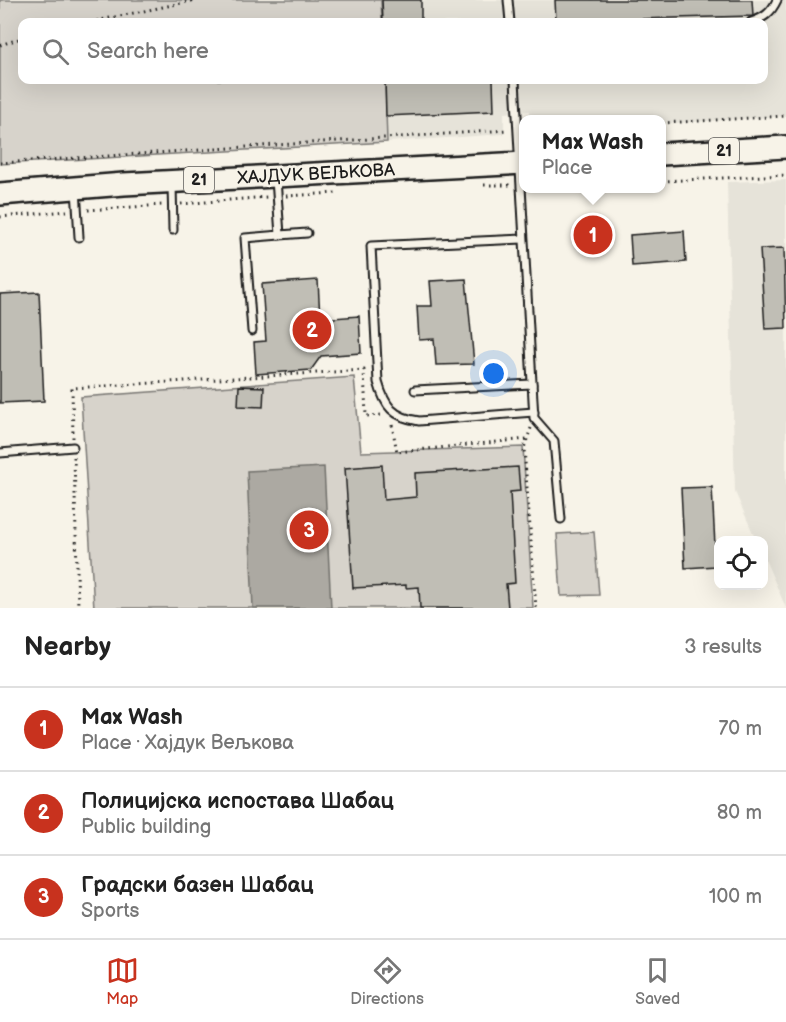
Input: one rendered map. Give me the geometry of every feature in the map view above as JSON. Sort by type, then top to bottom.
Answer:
[{"type":"main road","name":"21","points":[[666,154],[786,147]]},
{"type":"main road","name":"ХАЈДУК ВЕЉКОВА","points":[[0,194],[172,182],[276,187],[519,163]]},
{"type":"lane","points":[[508,0],[510,18]]},
{"type":"lane","points":[[761,18],[773,9],[777,0]]},
{"type":"lane","points":[[515,84],[519,146]]},
{"type":"lane","points":[[172,182],[173,230]]},
{"type":"lane","points":[[76,187],[80,237]]},
{"type":"lane","points":[[276,187],[280,236]]},
{"type":"lane","points":[[520,193],[534,415],[554,441],[561,519]]},
{"type":"lane","points":[[252,331],[245,238],[308,233]]},
{"type":"lane","points":[[523,239],[371,246],[378,382],[382,398],[388,407],[402,418],[419,421],[534,415]]},
{"type":"lane","points":[[415,390],[532,384]]},
{"type":"lane","points":[[0,453],[73,447]]},
{"type":"path","points":[[110,18],[196,0]]},
{"type":"path","points":[[0,45],[18,39]]},
{"type":"path","points":[[666,123],[786,116]]},
{"type":"path","points":[[0,163],[517,129]]},
{"type":"path","points":[[666,181],[786,175]]},
{"type":"path","points":[[480,185],[519,186]]},
{"type":"path","points":[[0,217],[172,204],[276,187],[346,192]]},
{"type":"path","points":[[78,608],[72,388],[364,370],[366,416],[391,415]]},
{"type":"path","points":[[534,415],[524,448],[536,608]]},
{"type":"path","points":[[392,424],[397,452],[527,439]]},
{"type":"shaded area","points":[[0,0],[381,0],[382,18],[18,18],[18,84],[385,84],[387,142],[0,164]]},
{"type":"shaded area","points":[[381,0],[786,0],[786,116],[666,124],[666,115],[529,115],[529,111],[504,113],[504,134],[387,142],[384,84],[768,84],[768,18],[382,18]]},
{"type":"shaded area","points":[[786,180],[786,608],[768,566],[768,536],[754,536],[735,492],[727,182]]},
{"type":"shaded area","points":[[354,377],[361,452],[523,447],[533,608],[94,608],[81,397]]},
{"type":"shaded area","points":[[324,467],[331,608],[253,608],[247,471]]},
{"type":"shaded area","points":[[594,532],[599,595],[561,596],[557,534]]},
{"type":"building","points":[[382,0],[421,0],[421,18],[383,18]]},
{"type":"building","points":[[555,0],[752,0],[753,16],[674,18],[556,18]]},
{"type":"building","points":[[385,84],[493,84],[494,111],[386,116]]},
{"type":"building","points":[[590,217],[611,237],[596,253],[575,232]]},
{"type":"building","points":[[684,231],[686,262],[632,266],[630,235]]},
{"type":"building","points":[[784,248],[786,328],[765,329],[760,249]]},
{"type":"building","points":[[466,279],[474,364],[436,365],[434,339],[419,340],[417,306],[432,306],[430,281]]},
{"type":"building","points":[[318,280],[320,319],[359,316],[361,353],[321,356],[311,370],[256,374],[254,342],[266,341],[262,284]]},
{"type":"building","points":[[39,292],[44,401],[0,403],[0,294]]},
{"type":"building","points":[[239,386],[264,387],[263,407],[238,406]]},
{"type":"building","points":[[382,465],[384,500],[416,497],[415,473],[518,467],[520,491],[510,492],[515,583],[506,584],[508,608],[420,608],[419,587],[406,588],[406,585],[353,588],[345,468]]},
{"type":"building","points":[[712,487],[714,566],[685,568],[681,488]]},
{"type":"place","name":"Max Wash","points":[[593,235]]},
{"type":"place","name":"Полицијска испостава Шабац","points":[[312,330]]},
{"type":"place","name":"Градски базен Шабац","points":[[309,530]]}]
